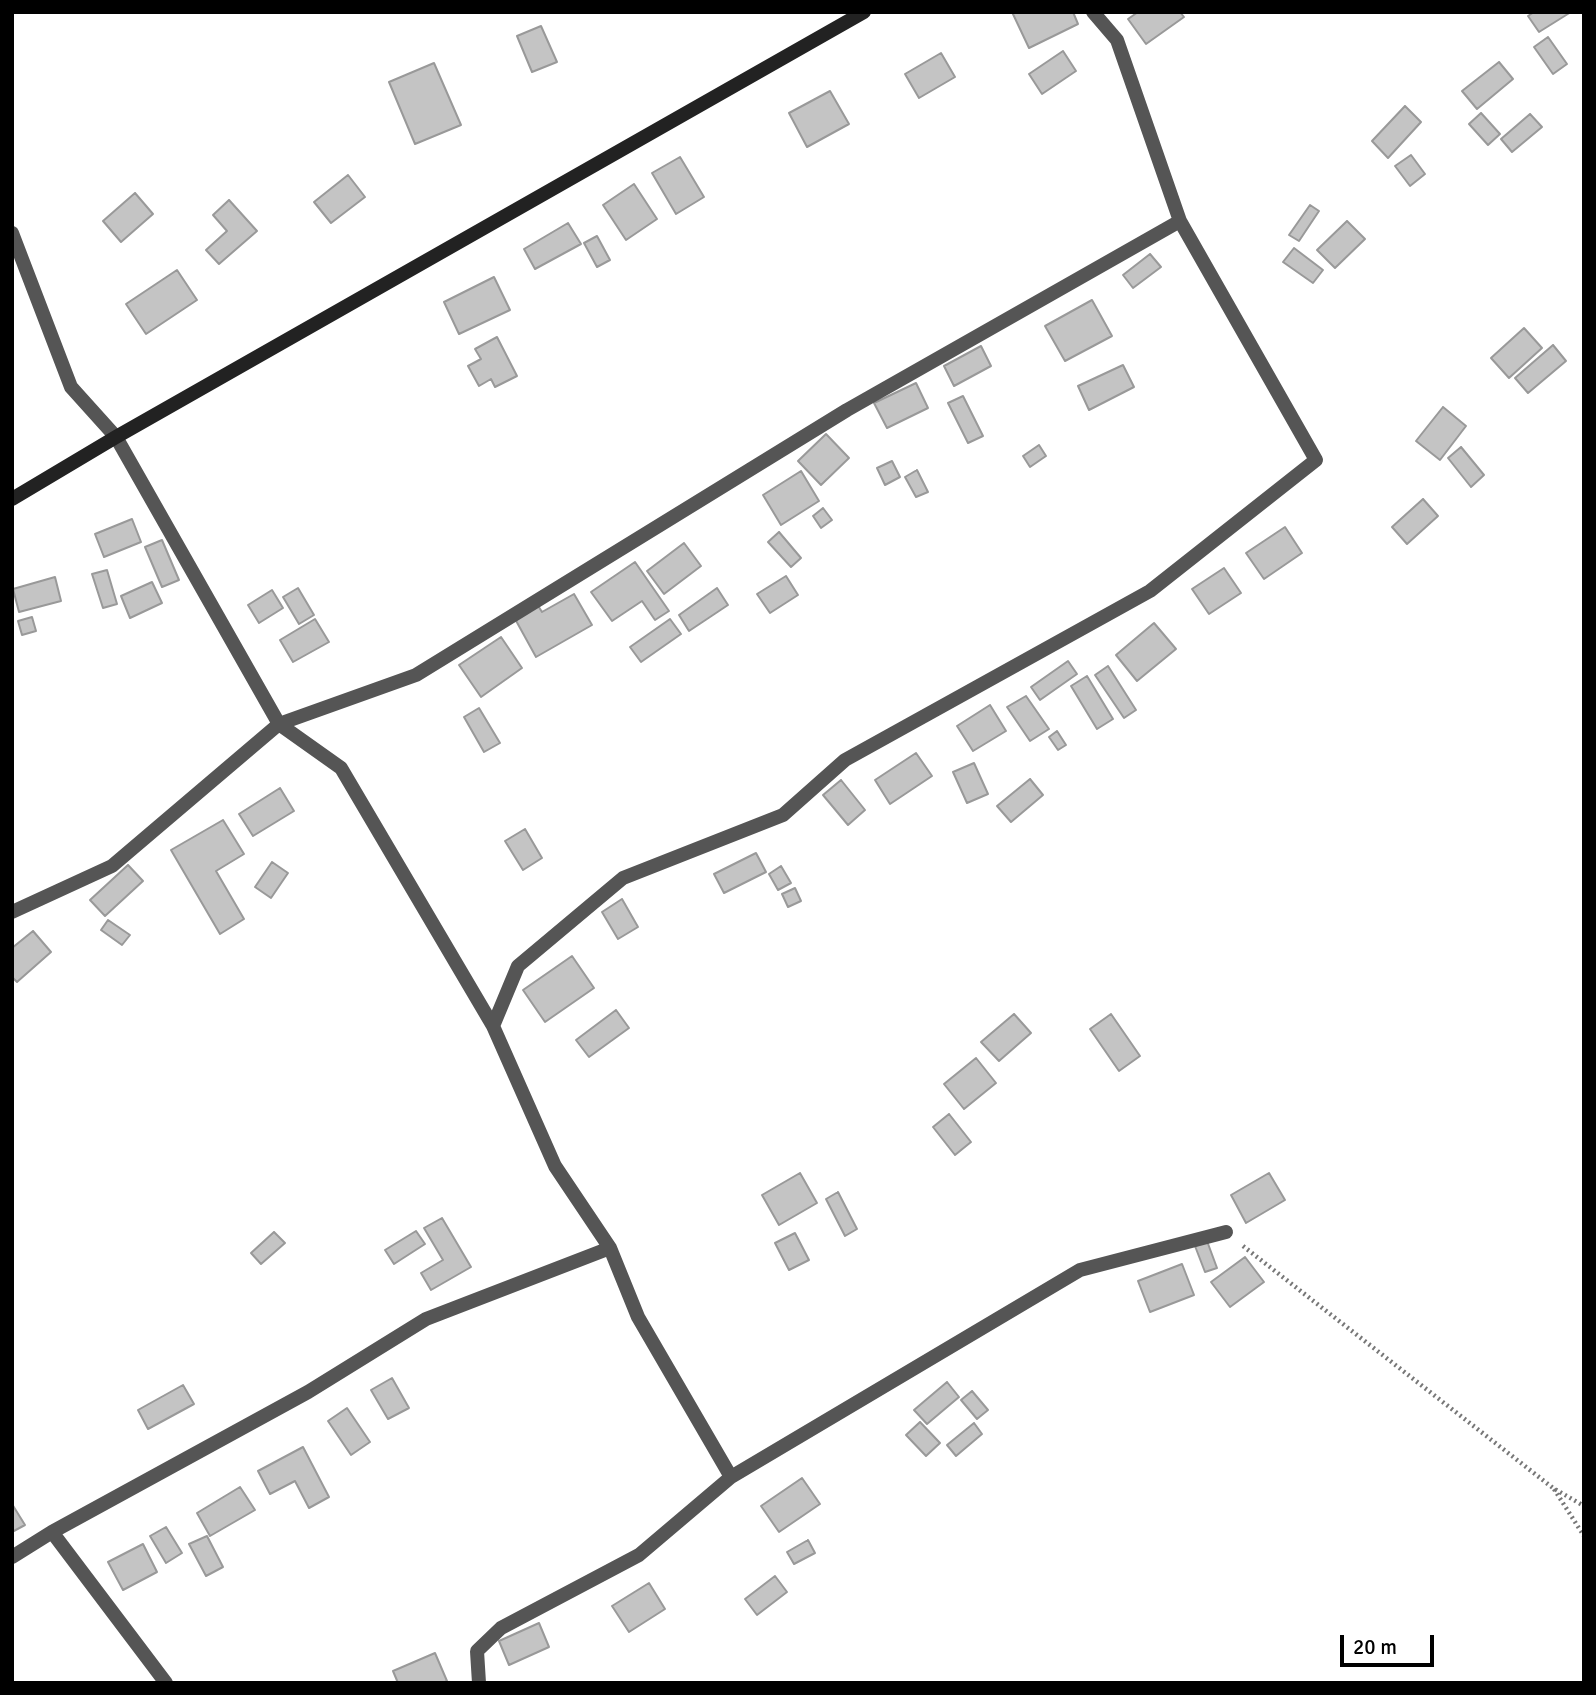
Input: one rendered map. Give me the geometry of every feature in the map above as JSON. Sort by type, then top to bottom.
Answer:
[{"type":"street","points":[[12,499],[116,437],[864,12]]},
{"type":"street","points":[[493,1026],[518,966],[622,878],[783,816],[845,760],[1150,591],[1316,460],[1180,221],[1116,40],[1093,12]]},
{"type":"street","points":[[12,912],[112,866],[279,724],[416,675],[847,410],[1180,221]]},
{"type":"street","points":[[12,233],[71,387],[116,437],[279,724],[341,768],[493,1026],[555,1166],[610,1248],[638,1317],[731,1477]]},
{"type":"street","points":[[479,1683],[477,1651],[501,1628],[639,1555],[731,1477],[1080,1270],[1226,1232]]},
{"type":"street","points":[[12,1557],[52,1532],[308,1392],[426,1318],[610,1248]]},
{"type":"street","points":[[52,1532],[166,1683]]},
{"type":"path","points":[[1226,1232],[1553,1488],[1584,1506]]},
{"type":"path","points":[[1553,1488],[1584,1536]]},
{"type":"building","points":[[1012,12],[1073,12],[1078,24],[1029,48]]},
{"type":"building","points":[[1138,12],[1180,12],[1184,17],[1146,44],[1128,19]]},
{"type":"building","points":[[1534,12],[1571,12],[1539,32],[1528,16]]},
{"type":"building","points":[[541,26],[557,62],[532,72],[517,36]]},
{"type":"building","points":[[1548,37],[1567,64],[1553,74],[1534,47]]},
{"type":"building","points":[[1063,51],[1076,71],[1042,94],[1029,74]]},
{"type":"building","points":[[941,53],[955,77],[919,98],[905,74]]},
{"type":"building","points":[[1499,62],[1513,79],[1477,109],[1462,91]]},
{"type":"building","points":[[434,63],[461,125],[415,144],[389,82]]},
{"type":"building","points":[[830,91],[849,124],[807,147],[789,113]]},
{"type":"building","points":[[1405,106],[1421,122],[1388,158],[1372,141]]},
{"type":"building","points":[[1481,113],[1500,134],[1488,145],[1469,124]]},
{"type":"building","points":[[1530,114],[1542,127],[1512,152],[1501,139]]},
{"type":"building","points":[[1411,155],[1425,174],[1410,186],[1395,166]]},
{"type":"building","points":[[680,157],[704,197],[676,214],[652,173]]},
{"type":"building","points":[[348,175],[365,197],[331,223],[314,202]]},
{"type":"building","points":[[634,184],[657,219],[626,240],[603,205]]},
{"type":"building","points":[[135,193],[153,214],[121,242],[103,221]]},
{"type":"building","points":[[229,200],[257,231],[219,264],[206,250],[227,231],[213,215]]},
{"type":"building","points":[[1310,205],[1319,211],[1299,241],[1289,235]]},
{"type":"building","points":[[1347,221],[1365,239],[1335,268],[1317,250]]},
{"type":"building","points":[[568,223],[581,244],[535,269],[524,249]]},
{"type":"building","points":[[597,236],[610,260],[597,267],[584,243]]},
{"type":"building","points":[[1294,248],[1323,270],[1313,283],[1283,262]]},
{"type":"building","points":[[1150,254],[1161,267],[1133,288],[1123,275]]},
{"type":"building","points":[[177,270],[197,300],[146,334],[126,304]]},
{"type":"building","points":[[494,277],[510,310],[459,334],[444,302]]},
{"type":"building","points":[[1092,300],[1112,336],[1065,361],[1045,326]]},
{"type":"building","points":[[1524,328],[1542,348],[1509,378],[1491,358]]},
{"type":"building","points":[[497,337],[517,376],[495,387],[491,379],[479,386],[468,366],[481,359],[475,349]]},
{"type":"building","points":[[1553,345],[1566,361],[1528,393],[1515,378]]},
{"type":"building","points":[[981,346],[991,366],[954,386],[944,366]]},
{"type":"building","points":[[1123,365],[1134,387],[1089,410],[1078,386]]},
{"type":"building","points":[[916,383],[928,408],[887,428],[874,403]]},
{"type":"building","points":[[963,396],[983,436],[968,443],[948,403]]},
{"type":"building","points":[[1443,407],[1466,426],[1440,460],[1416,441]]},
{"type":"building","points":[[826,434],[849,458],[821,485],[798,461]]},
{"type":"building","points":[[1039,445],[1046,456],[1030,467],[1023,456]]},
{"type":"building","points":[[1461,447],[1484,475],[1471,487],[1448,458]]},
{"type":"building","points":[[892,461],[900,477],[885,485],[877,468]]},
{"type":"building","points":[[917,470],[928,492],[916,497],[905,477]]},
{"type":"building","points":[[801,471],[819,501],[781,525],[763,495]]},
{"type":"building","points":[[1423,499],[1438,516],[1407,544],[1392,527]]},
{"type":"building","points":[[823,508],[832,520],[821,528],[813,516]]},
{"type":"building","points":[[132,519],[141,542],[104,557],[95,534]]},
{"type":"building","points":[[1285,527],[1302,553],[1264,579],[1246,553]]},
{"type":"building","points":[[779,532],[801,558],[791,567],[768,542]]},
{"type":"building","points":[[162,540],[179,580],[162,587],[145,547]]},
{"type":"building","points":[[684,543],[701,566],[664,594],[647,571]]},
{"type":"building","points":[[635,562],[669,611],[655,620],[642,601],[612,621],[591,592]]},
{"type":"building","points":[[1224,568],[1241,593],[1209,614],[1192,589]]},
{"type":"building","points":[[107,570],[117,604],[103,608],[92,574]]},
{"type":"building","points":[[786,576],[798,595],[770,613],[757,594]]},
{"type":"building","points":[[55,577],[61,601],[19,612],[13,589]]},
{"type":"building","points":[[152,582],[162,603],[130,618],[121,596]]},
{"type":"building","points":[[298,588],[314,615],[299,624],[283,597]]},
{"type":"building","points":[[717,588],[728,605],[689,631],[679,615]]},
{"type":"building","points":[[272,590],[283,608],[259,623],[248,605]]},
{"type":"building","points":[[574,594],[592,625],[536,657],[514,617],[537,604],[542,612]]},
{"type":"building","points":[[32,617],[36,631],[22,635],[18,621]]},
{"type":"building","points":[[315,619],[329,642],[293,662],[280,640]]},
{"type":"building","points":[[670,619],[681,634],[641,662],[630,647]]},
{"type":"building","points":[[1154,623],[1176,649],[1137,681],[1116,655]]},
{"type":"building","points":[[501,637],[522,668],[481,697],[459,665]]},
{"type":"building","points":[[1068,661],[1077,674],[1040,700],[1031,687]]},
{"type":"building","points":[[1108,666],[1136,710],[1124,718],[1095,675]]},
{"type":"building","points":[[1087,676],[1113,719],[1097,729],[1071,686]]},
{"type":"building","points":[[1026,696],[1049,729],[1030,741],[1007,707]]},
{"type":"building","points":[[990,705],[1006,731],[973,751],[957,726]]},
{"type":"building","points":[[479,708],[500,743],[484,752],[464,717]]},
{"type":"building","points":[[1057,731],[1066,745],[1058,750],[1049,737]]},
{"type":"building","points":[[916,753],[932,776],[890,804],[875,780]]},
{"type":"building","points":[[974,763],[988,794],[967,803],[953,772]]},
{"type":"building","points":[[1030,779],[1043,795],[1011,822],[997,806]]},
{"type":"building","points":[[841,780],[865,810],[848,825],[823,795]]},
{"type":"building","points":[[280,788],[294,811],[253,836],[239,814]]},
{"type":"building","points":[[223,820],[244,854],[216,871],[244,919],[220,934],[171,850]]},
{"type":"building","points":[[525,829],[542,858],[523,870],[505,841]]},
{"type":"building","points":[[756,853],[766,872],[724,893],[714,874]]},
{"type":"building","points":[[272,862],[288,873],[271,898],[255,887]]},
{"type":"building","points":[[128,865],[143,881],[105,916],[90,900]]},
{"type":"building","points":[[781,866],[791,883],[778,890],[769,874]]},
{"type":"building","points":[[795,888],[801,901],[788,907],[782,894]]},
{"type":"building","points":[[622,899],[638,927],[618,939],[602,912]]},
{"type":"building","points":[[108,920],[130,935],[122,945],[101,930]]},
{"type":"building","points":[[33,931],[51,952],[17,982],[12,977],[12,948]]},
{"type":"building","points":[[572,956],[594,988],[545,1022],[523,990]]},
{"type":"building","points":[[616,1010],[629,1028],[589,1057],[576,1040]]},
{"type":"building","points":[[1014,1014],[1031,1033],[999,1061],[981,1042]]},
{"type":"building","points":[[1111,1014],[1140,1056],[1119,1071],[1090,1029]]},
{"type":"building","points":[[976,1058],[996,1083],[964,1109],[944,1084]]},
{"type":"building","points":[[949,1114],[971,1142],[955,1155],[933,1127]]},
{"type":"building","points":[[800,1173],[817,1203],[779,1225],[762,1195]]},
{"type":"building","points":[[1269,1173],[1285,1200],[1246,1223],[1231,1195]]},
{"type":"building","points":[[838,1192],[857,1229],[845,1236],[826,1199]]},
{"type":"building","points":[[442,1218],[471,1267],[431,1290],[421,1273],[443,1260],[424,1228]]},
{"type":"building","points":[[416,1231],[425,1244],[394,1264],[385,1250]]},
{"type":"building","points":[[274,1232],[285,1243],[261,1264],[251,1253]]},
{"type":"building","points":[[795,1233],[809,1260],[789,1270],[775,1243]]},
{"type":"building","points":[[1207,1241],[1217,1268],[1205,1272],[1195,1246]]},
{"type":"building","points":[[1245,1257],[1264,1282],[1230,1307],[1211,1282]]},
{"type":"building","points":[[1182,1264],[1194,1295],[1150,1312],[1138,1281]]},
{"type":"building","points":[[392,1378],[409,1408],[388,1419],[371,1390]]},
{"type":"building","points":[[947,1382],[959,1397],[927,1424],[914,1410]]},
{"type":"building","points":[[183,1385],[194,1404],[148,1429],[138,1410]]},
{"type":"building","points":[[972,1391],[988,1410],[977,1419],[961,1400]]},
{"type":"building","points":[[347,1408],[370,1442],[351,1455],[328,1421]]},
{"type":"building","points":[[920,1422],[940,1443],[926,1456],[906,1435]]},
{"type":"building","points":[[974,1423],[982,1434],[956,1456],[947,1445]]},
{"type":"building","points":[[303,1447],[329,1497],[309,1508],[295,1481],[270,1494],[258,1471]]},
{"type":"building","points":[[802,1478],[820,1504],[779,1532],[761,1506]]},
{"type":"building","points":[[240,1487],[255,1510],[210,1536],[197,1513]]},
{"type":"building","points":[[12,1504],[25,1525],[12,1532]]},
{"type":"building","points":[[166,1527],[182,1553],[166,1563],[150,1536]]},
{"type":"building","points":[[207,1536],[223,1567],[206,1576],[189,1544]]},
{"type":"building","points":[[808,1540],[815,1553],[794,1564],[787,1552]]},
{"type":"building","points":[[143,1544],[157,1572],[123,1590],[108,1562]]},
{"type":"building","points":[[775,1576],[787,1592],[757,1615],[745,1599]]},
{"type":"building","points":[[649,1583],[665,1609],[629,1632],[612,1606]]},
{"type":"building","points":[[539,1623],[549,1647],[509,1665],[499,1641]]},
{"type":"building","points":[[435,1653],[447,1681],[398,1683],[393,1671]]}]
